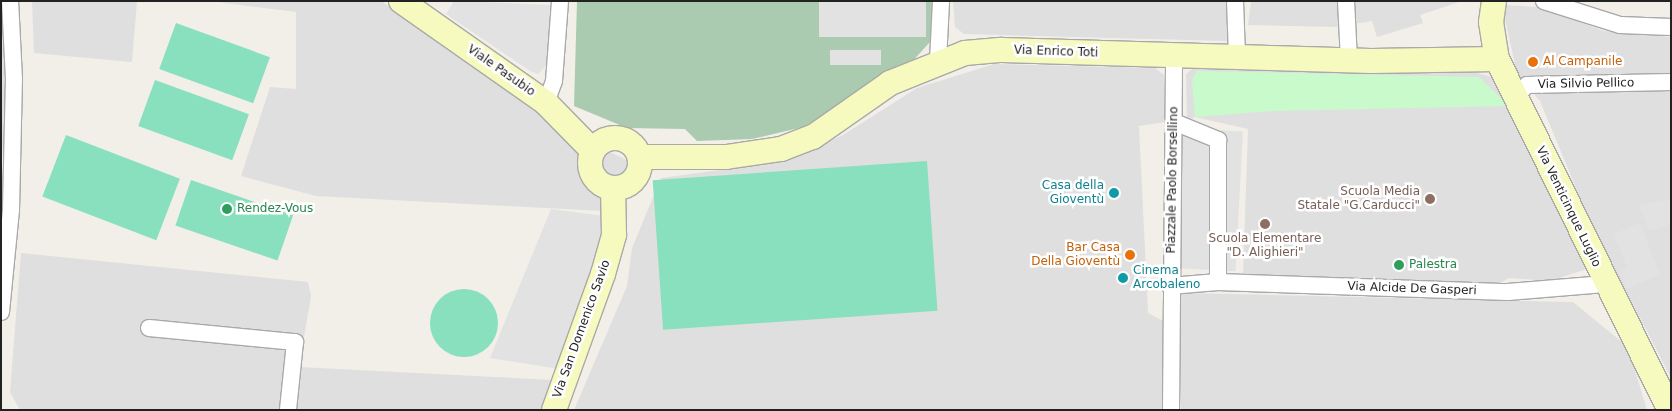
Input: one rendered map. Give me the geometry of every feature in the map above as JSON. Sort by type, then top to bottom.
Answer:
[{"type":"street","points":[[1,312],[14,79],[10,1]]},
{"type":"street","name":"Viale Pasubio","points":[[401,1],[546,103],[593,151]]},
{"type":"street","points":[[546,103],[554,81],[560,1]]},
{"type":"street","points":[[938,61],[940,1]]},
{"type":"street","points":[[1235,1],[1237,56]]},
{"type":"street","points":[[1346,1],[1349,61]]},
{"type":"street","name":"Via Venticinque Luglio","points":[[1494,1],[1491,22],[1497,59],[1605,284],[1667,406]]},
{"type":"street","points":[[1544,1],[1620,25],[1671,27]]},
{"type":"street","name":"Via Enrico Toti","points":[[640,157],[726,157],[781,149],[813,137],[890,83],[938,61],[1002,50],[1349,61],[1497,59]]},
{"type":"street","name":"Piazzale Paolo Borsellino","points":[[1171,410],[1170,286],[1174,56]]},
{"type":"street","name":"Via Silvio Pellico","points":[[1515,97],[1527,85],[1666,83]]},
{"type":"street","points":[[1174,122],[1218,140],[1218,282]]},
{"type":"street","points":[[614,138],[630,143],[640,157],[635,180],[613,188],[593,175],[593,151],[614,138]]},
{"type":"street","name":"Via San Domenico Savio","points":[[554,410],[610,251],[613,188]]},
{"type":"street","name":"Via Alcide De Gasperi","points":[[1170,286],[1218,282],[1508,292],[1605,284]]},
{"type":"street","points":[[149,328],[295,342],[288,410]]},
{"type":"shaded area","points":[[1,1],[7,1],[7,71],[1,178]]},
{"type":"shaded area","points":[[32,1],[137,1],[132,62],[34,53]]},
{"type":"shaded area","points":[[210,1],[381,1],[591,143],[633,163],[627,177],[630,193],[621,212],[316,196],[241,176],[270,87],[296,89],[296,12]]},
{"type":"shaded area","points":[[454,1],[550,5],[548,64],[538,74],[530,71],[446,14]]},
{"type":"shaded area","points":[[819,1],[926,1],[926,37],[819,37]]},
{"type":"shaded area","points":[[953,1],[1227,1],[1227,41],[964,34],[955,27]]},
{"type":"shaded area","points":[[1251,1],[1462,1],[1420,15],[1423,23],[1377,37],[1372,21],[1335,27],[1248,25]]},
{"type":"shaded area","points":[[1502,5],[1557,8],[1563,16],[1604,31],[1671,37],[1671,378],[1588,217],[1540,101],[1517,74]]},
{"type":"shaded area","points":[[830,50],[881,50],[881,65],[830,65]]},
{"type":"shaded area","points":[[994,64],[1155,68],[1164,75],[1165,122],[1139,126],[1148,313],[1163,321],[1162,410],[574,410],[627,286],[632,248],[661,178],[787,161],[843,135],[917,88]]},
{"type":"shaded area","points":[[1196,66],[1477,73],[1496,78],[1590,268],[1550,281],[1509,278],[1495,286],[1243,277],[1248,129],[1195,117],[1187,120],[1186,74]]},
{"type":"shaded area","points":[[1176,128],[1243,132],[1236,271],[1169,268]]},
{"type":"shaded area","points":[[1671,199],[1671,224],[1649,231],[1639,205]]},
{"type":"shaded area","points":[[551,209],[604,216],[606,257],[559,369],[490,358]]},
{"type":"shaded area","points":[[1640,223],[1660,274],[1627,289],[1620,272],[1627,267],[1614,234]]},
{"type":"shaded area","points":[[21,253],[308,282],[311,296],[299,367],[553,380],[544,410],[20,410],[10,392]]},
{"type":"shaded area","points":[[1179,293],[1573,302],[1628,347],[1647,410],[1181,410]]},
{"type":"green space","points":[[577,1],[932,1],[930,42],[909,65],[803,127],[752,139],[697,141],[685,129],[627,128],[574,106]]},
{"type":"green space","points":[[176,23],[270,57],[253,103],[159,69]]},
{"type":"green space","points":[[1197,71],[1479,77],[1509,106],[1272,111],[1195,117],[1192,80]]},
{"type":"green space","points":[[155,80],[249,114],[232,160],[138,126]]},
{"type":"green space","points":[[66,135],[180,179],[156,240],[42,197]]},
{"type":"green space","points":[[927,161],[937,311],[663,330],[653,180]]},
{"type":"green space","points":[[191,180],[293,215],[277,261],[175,225]]},
{"type":"green space","points":[[471,289],[483,295],[492,304],[498,316],[496,336],[488,347],[471,357],[457,357],[440,347],[432,336],[430,316],[440,299],[451,291]]},
{"type":"place","name":"Al Campanile","points":[[1533,62]]},
{"type":"place","name":"Casa della Gioventù","points":[[1114,193]]},
{"type":"place","name":"Scuola Media Statale \"G.Carducci\"","points":[[1430,199]]},
{"type":"place","name":"Rendez-Vous","points":[[227,209]]},
{"type":"place","name":"Scuola Elementare \"D. Alighieri\"","points":[[1265,224]]},
{"type":"place","name":"Bar Casa Della Gioventù","points":[[1130,255]]},
{"type":"place","name":"Palestra","points":[[1399,265]]},
{"type":"place","name":"Cinema Arcobaleno","points":[[1123,278]]}]
